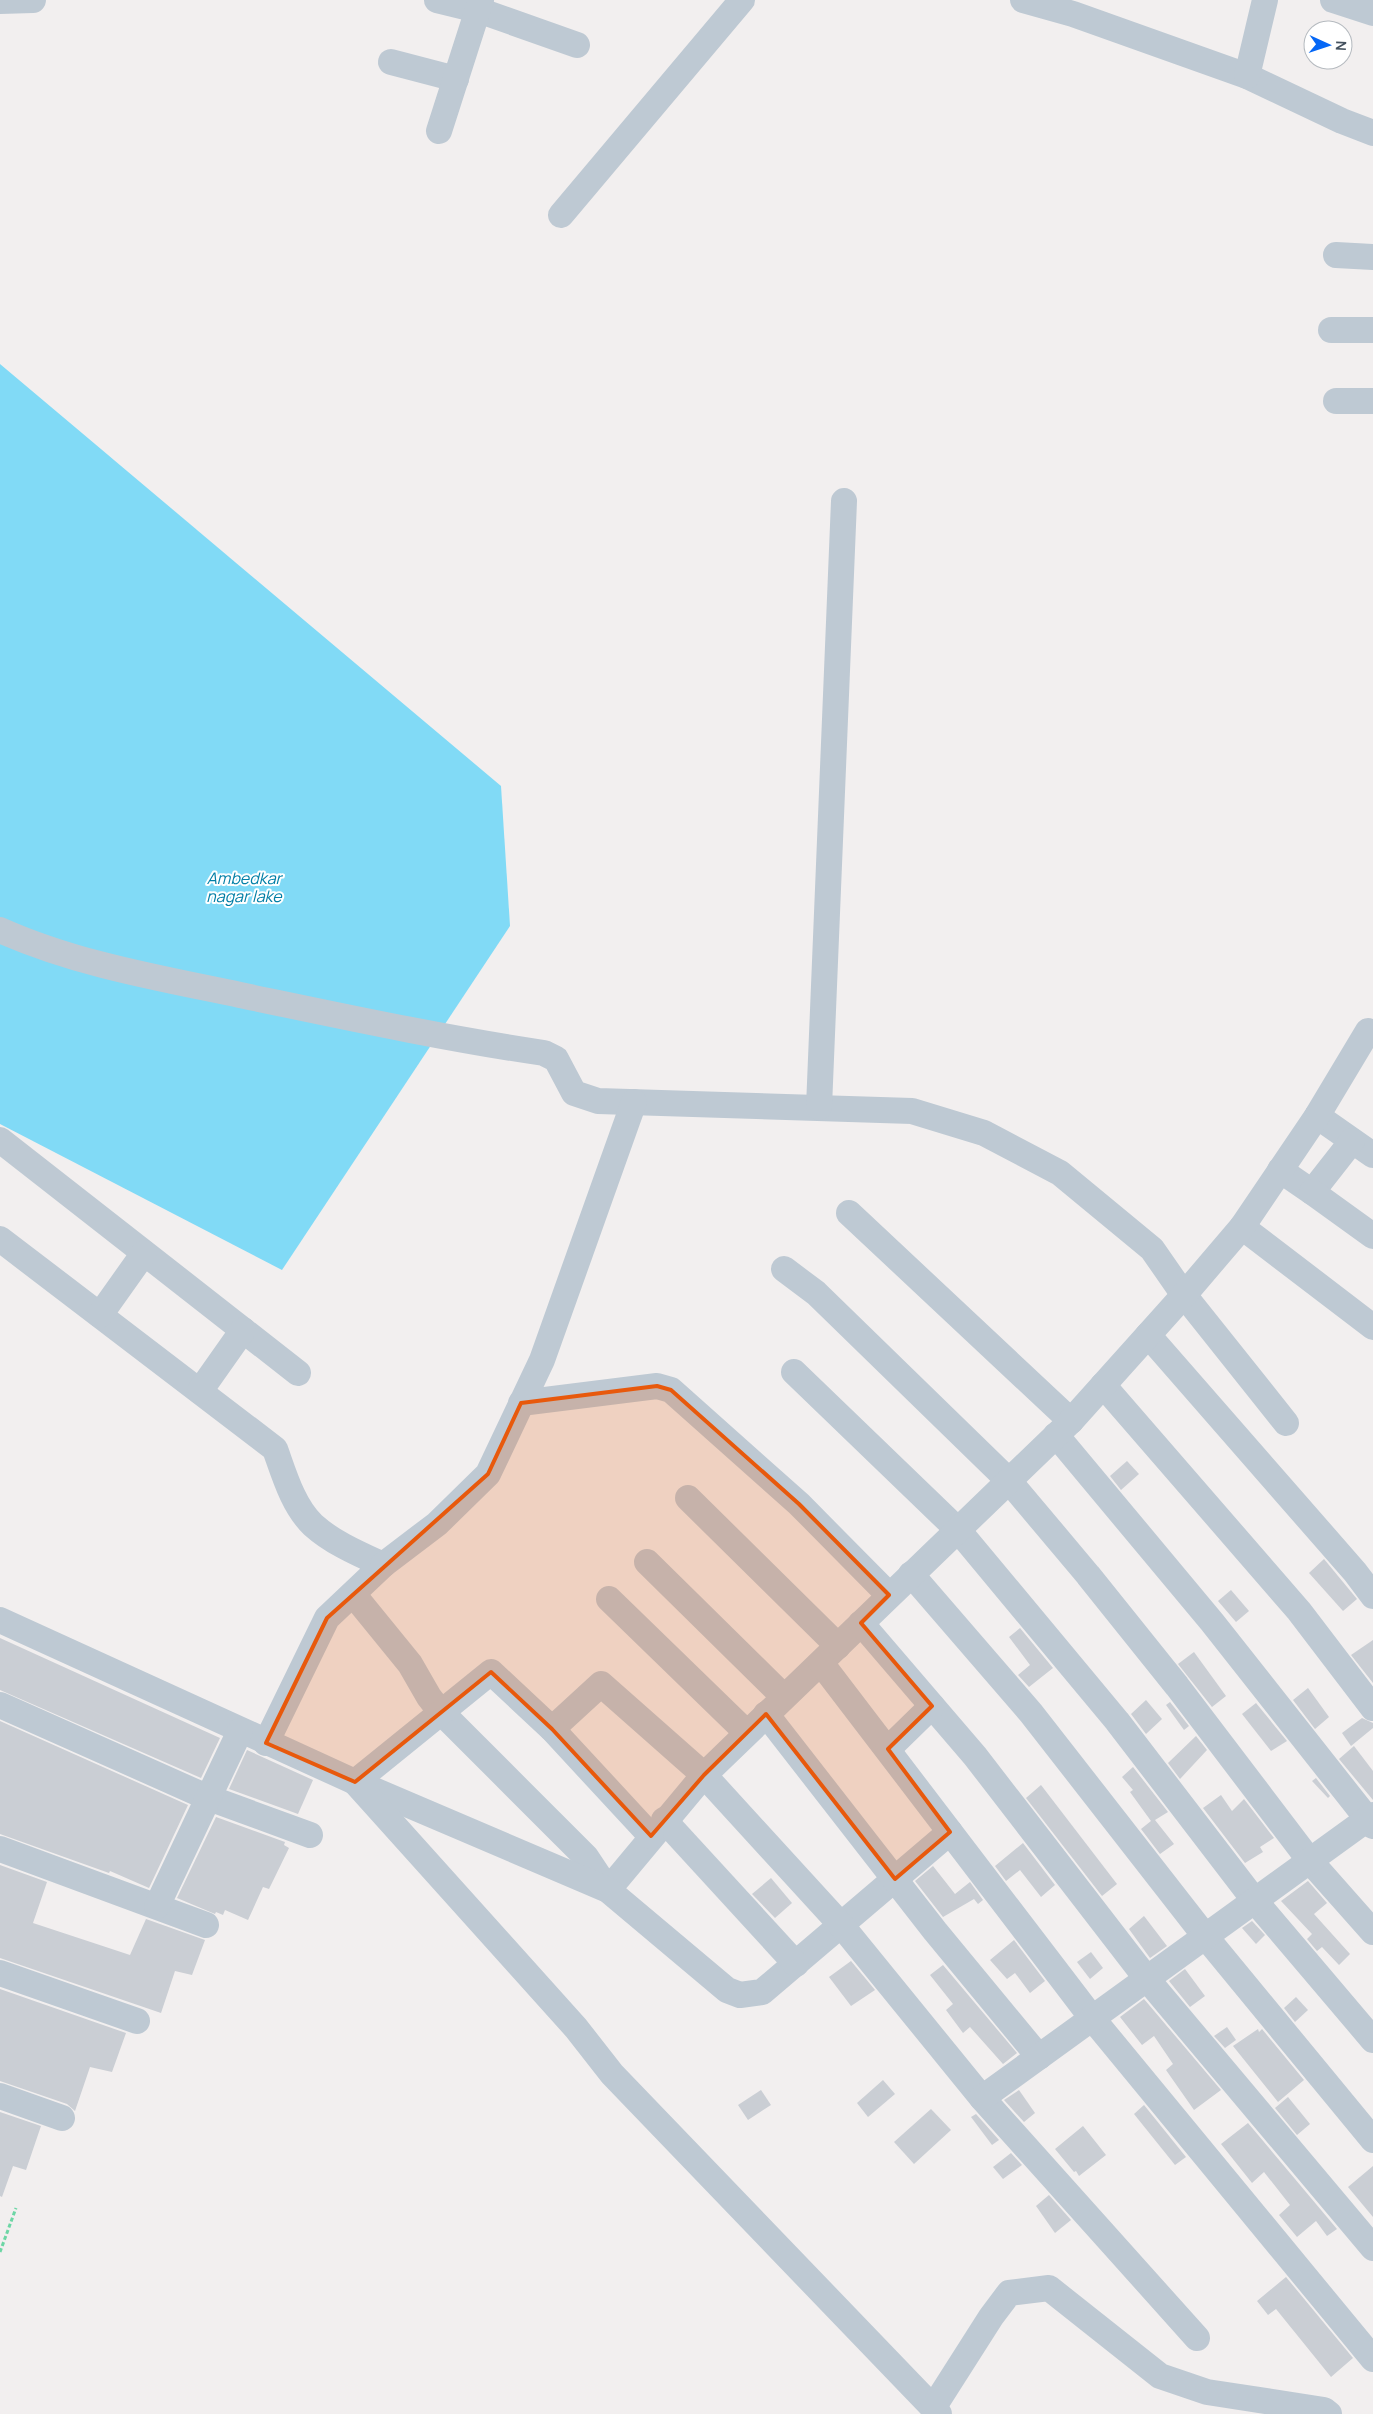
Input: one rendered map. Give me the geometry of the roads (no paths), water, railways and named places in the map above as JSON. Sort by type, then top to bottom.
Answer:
[{"type":"street","points":[[0,1],[33,0]]},
{"type":"street","points":[[437,0],[480,5],[577,45]]},
{"type":"street","points":[[560,215],[742,0]]},
{"type":"street","points":[[1023,0],[1075,7],[1248,76],[1342,121],[1373,133]]},
{"type":"street","points":[[1248,76],[1265,0]]},
{"type":"street","points":[[1333,0],[1373,13]]},
{"type":"street","points":[[439,131],[480,5]]},
{"type":"street","points":[[390,62],[456,78]]},
{"type":"street","points":[[1336,255],[1373,257]]},
{"type":"street","points":[[1330,330],[1373,330]]},
{"type":"street","points":[[1336,401],[1373,401]]},
{"type":"street","points":[[819,1107],[844,501]]},
{"type":"street","points":[[0,930],[31,944],[100,965],[455,1040],[544,1053],[556,1058],[574,1093],[598,1101],[912,1111],[984,1133],[1068,1180],[1152,1249],[1184,1295],[1286,1423]]},
{"type":"street","points":[[608,1890],[704,1775],[1063,1428],[1184,1295],[1242,1226],[1317,1116],[1368,1031]]},
{"type":"street","points":[[266,1743],[327,1618],[383,1566],[437,1524],[488,1474],[542,1360],[634,1102]]},
{"type":"street","points":[[1312,1192],[1362,1148],[1317,1116]]},
{"type":"street","points":[[0,1140],[298,1373]]},
{"type":"street","points":[[1280,1170],[1373,1236]]},
{"type":"street","points":[[849,1213],[1063,1428],[1212,1622],[1371,1820],[1205,1936],[982,2098]]},
{"type":"street","points":[[1242,1226],[1373,1327]]},
{"type":"street","points":[[0,1239],[275,1449],[293,1495],[311,1524],[333,1541],[383,1566]]},
{"type":"street","points":[[100,1315],[144,1253]]},
{"type":"street","points":[[784,1269],[816,1293],[1008,1481],[1088,1575],[1310,1861],[1373,1932]]},
{"type":"street","points":[[200,1391],[243,1330]]},
{"type":"street","points":[[1148,1335],[1356,1572],[1373,1596]]},
{"type":"street","points":[[794,1372],[958,1530],[1117,1722],[1255,1901],[1373,2040]]},
{"type":"street","points":[[1103,1385],[1298,1611],[1373,1708]]},
{"type":"street","points":[[521,1403],[658,1386],[671,1390],[799,1504],[889,1595]]},
{"type":"street","points":[[688,1498],[829,1654],[888,1749],[1092,2018],[1373,2359]]},
{"type":"street","points":[[646,1562],[775,1706],[895,1879],[1039,2057]]},
{"type":"street","points":[[911,1574],[1067,1758],[1205,1936],[1373,2140]]},
{"type":"street","points":[[353,1594],[410,1664],[429,1697],[440,1711],[586,1857],[608,1890],[726,1990],[740,1996],[762,1992],[842,1926],[950,1832]]},
{"type":"street","points":[[609,1600],[747,1733]]},
{"type":"street","points":[[0,1620],[266,1743],[608,1890]]},
{"type":"street","points":[[861,1623],[975,1756],[1147,1979],[1373,2248]]},
{"type":"street","points":[[355,1782],[440,1711],[491,1672],[658,1828],[796,1964]]},
{"type":"street","points":[[552,1729],[601,1684],[704,1775],[842,1926],[982,2098],[1196,2338]]},
{"type":"street","points":[[0,1705],[209,1798],[310,1835]]},
{"type":"street","points":[[888,1749],[932,1706]]},
{"type":"street","points":[[157,1906],[240,1731]]},
{"type":"street","points":[[355,1782],[576,2028],[612,2074],[936,2411],[991,2316],[1009,2293],[1048,2288],[1160,2376],[1207,2392],[1324,2410],[1329,2414]]},
{"type":"street","points":[[0,1849],[206,1925]]},
{"type":"street","points":[[0,1973],[137,2021]]},
{"type":"street","points":[[0,2096],[62,2118]]},
{"type":"water","name":"Ambedkar nagar lake","points":[[0,364],[501,786],[510,926],[282,1270],[0,1124]]}]
